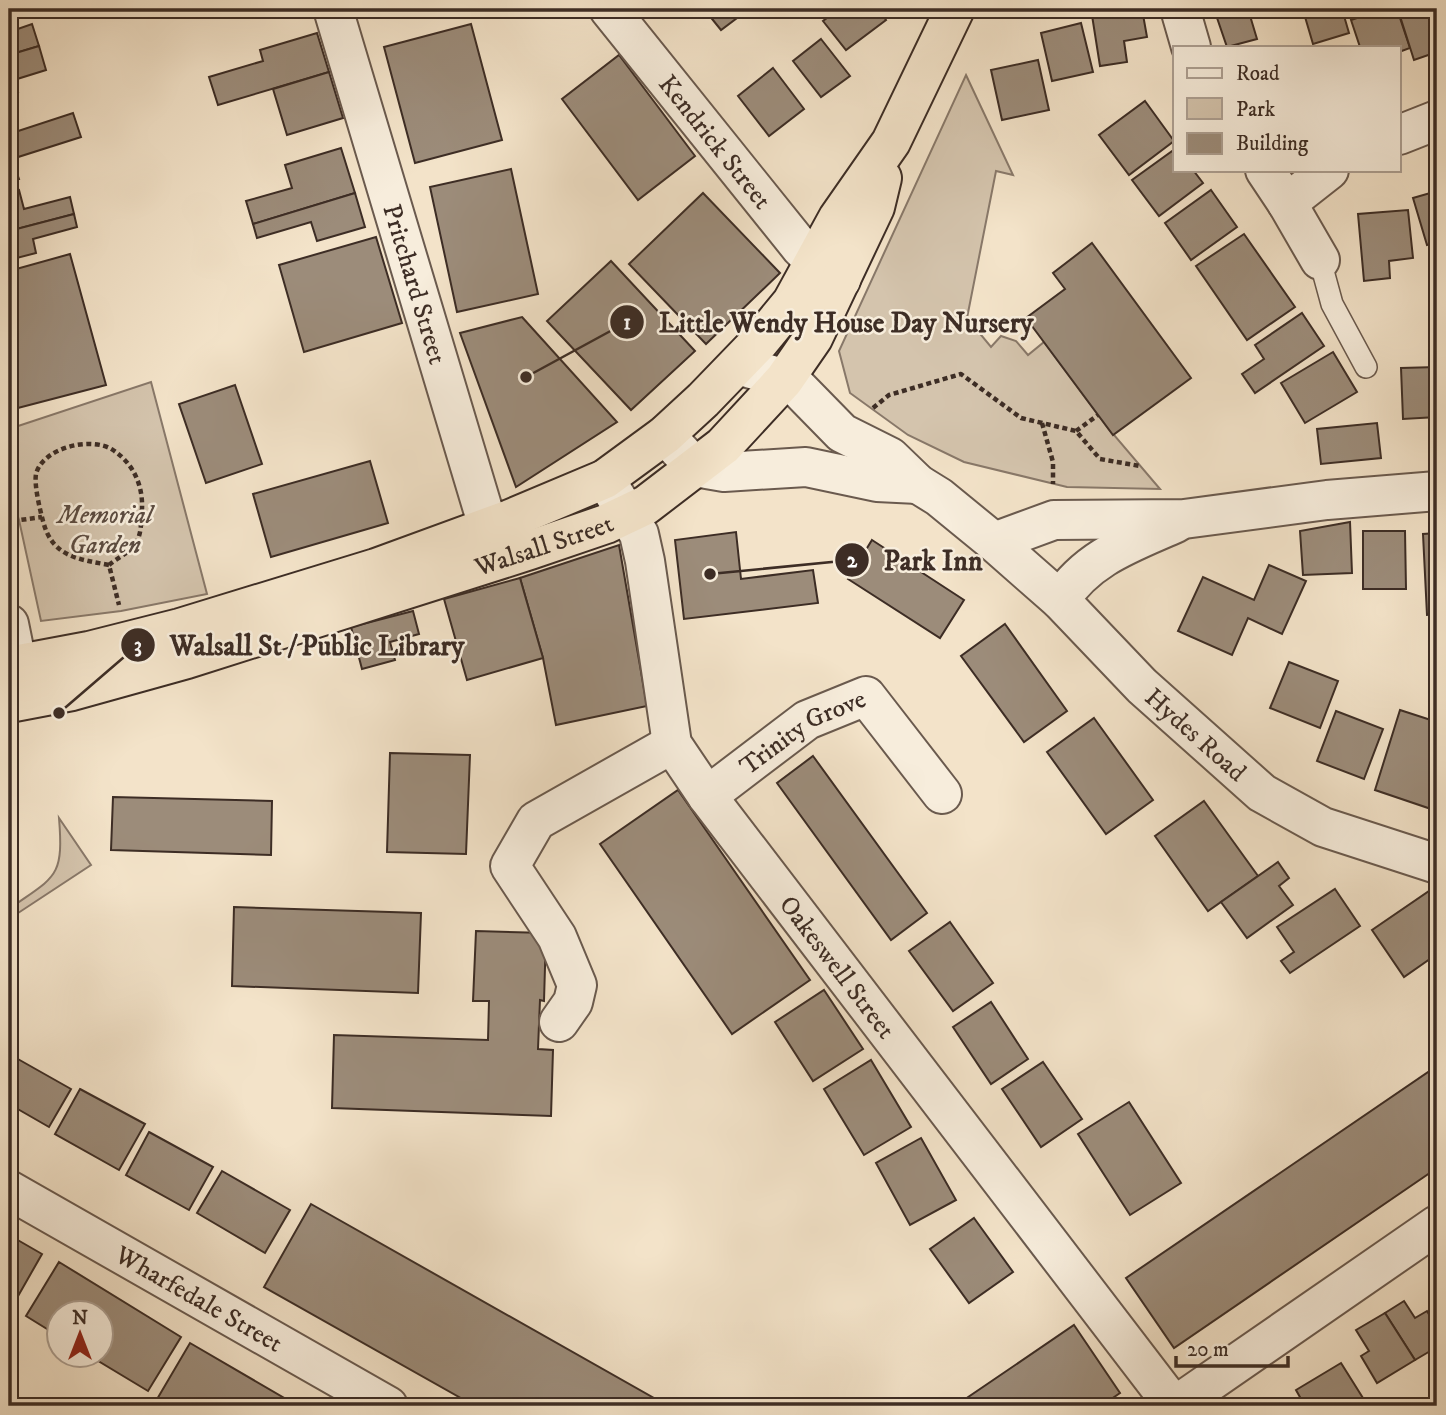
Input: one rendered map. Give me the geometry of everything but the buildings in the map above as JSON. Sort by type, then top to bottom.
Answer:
[{"type":"highway","name":"Walsall Street","points":[[16,683],[72,691],[172,663],[494,543],[605,479],[664,435],[738,365],[792,302],[834,265],[874,207],[891,142],[955,9]]},
{"type":"highway","name":"Walsall Street","points":[[16,683],[89,651],[180,628],[376,568],[494,543],[606,524],[646,505],[723,446],[784,380],[813,338],[834,265]]},
{"type":"street","name":"Pritchard Street","points":[[333,9],[494,543]]},
{"type":"street","name":"Kendrick Street","points":[[609,9],[801,248],[834,265]]},
{"type":"street","points":[[1180,9],[1191,46]]},
{"type":"street","points":[[1400,135],[1437,120]]},
{"type":"street","points":[[1266,172],[1320,260]]},
{"type":"street","points":[[1287,203],[1326,172]]},
{"type":"street","points":[[738,365],[784,380]]},
{"type":"street","name":"Hydes Road","points":[[784,380],[796,386],[842,433],[890,457],[918,484],[939,497],[994,542],[1060,600],[1142,686],[1262,793],[1322,827],[1437,864]]},
{"type":"street","points":[[664,435],[695,467],[724,472],[806,467],[877,482],[918,484]]},
{"type":"street","name":"Oakeswell Street","points":[[605,479],[639,534],[672,744],[707,796],[1174,1406]]},
{"type":"street","points":[[994,542],[1054,520],[1184,519],[1327,500],[1437,491]]},
{"type":"street","points":[[1060,600],[1071,583],[1103,556],[1184,519]]},
{"type":"street","points":[[9,624],[16,683]]},
{"type":"street","name":"Trinity Grove","points":[[707,796],[807,720],[866,696],[942,794]]},
{"type":"street","points":[[559,1022],[573,1002],[577,985],[557,937],[510,866],[536,821],[672,744]]},
{"type":"street","name":"Wharfedale Street","points":[[9,1189],[388,1406]]},
{"type":"street","points":[[1174,1406],[1437,1225]]},
{"type":"lane","points":[[1320,260],[1332,304],[1366,367]]},
{"type":"path","points":[[842,433],[889,395],[961,374],[1021,418],[1076,431],[1100,459],[1140,466]]},
{"type":"path","points":[[1076,431],[1098,415]]},
{"type":"path","points":[[1042,423],[1053,463],[1054,520]]},
{"type":"path","points":[[84,443],[113,449],[137,474],[142,498],[141,529],[134,545],[109,565],[73,558],[54,545],[42,517],[36,474],[51,453],[84,443]]},
{"type":"path","points":[[13,521],[42,517]]},
{"type":"path","points":[[109,565],[121,611]]},
{"type":"green space","points":[[966,75],[1013,175],[996,171],[967,318],[991,347],[1001,336],[1016,341],[1028,355],[1044,342],[1108,428],[1160,489],[1067,487],[964,462],[908,435],[850,393],[839,351]]},
{"type":"green space","name":"Memorial Garden","points":[[151,382],[207,594],[121,611],[41,621],[19,520],[9,489],[9,429]]},
{"type":"green space","points":[[59,818],[91,865],[9,919],[9,909],[46,882],[58,865]]},
{"type":"place","name":"Little Wendy House Day Nursery","points":[[526,377]]},
{"type":"place","name":"Park Inn","points":[[710,574]]},
{"type":"place","name":"Walsall St / Public Library","points":[[59,713]]}]
